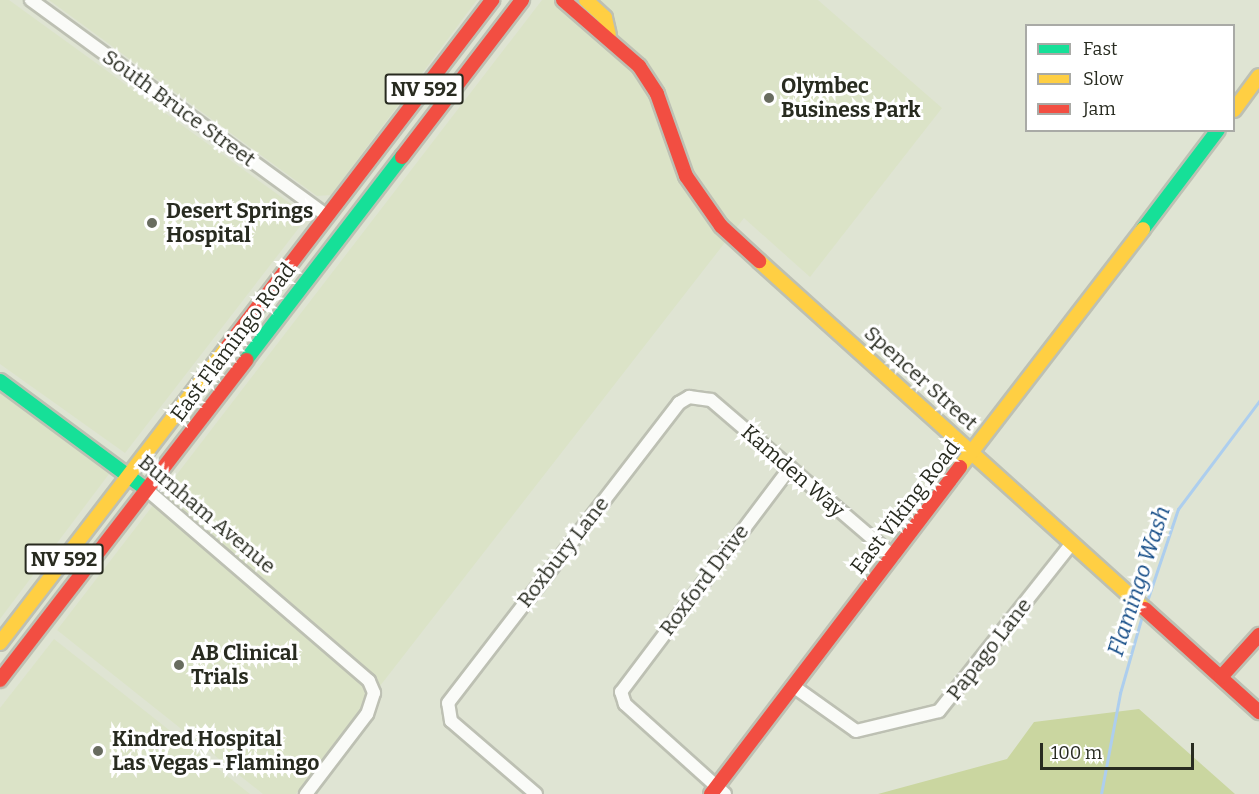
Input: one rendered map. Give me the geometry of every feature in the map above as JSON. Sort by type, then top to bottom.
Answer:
[{"type":"street","name":"South Bruce Street","points":[[31,0],[327,216]]},
{"type":"street","name":"East Flamingo Road","points":[[0,643],[492,0]]},
{"type":"street","name":"East Flamingo Road","points":[[0,680],[522,0]]},
{"type":"street","name":"Spencer Street","points":[[563,0],[609,34],[657,94],[686,176],[721,226],[1259,712]]},
{"type":"street","name":"Spencer Street","points":[[586,0],[605,18],[609,34]]},
{"type":"street","points":[[1235,107],[1259,76]]},
{"type":"street","name":"East Viking Road","points":[[717,792],[793,686],[1216,132]]},
{"type":"street","points":[[334,245],[341,216],[357,195],[355,179]]},
{"type":"street","points":[[308,278],[306,262],[325,237],[327,216]]},
{"type":"street","name":"Burnham Avenue","points":[[0,381],[146,489],[355,665],[374,693],[368,714],[306,794]]},
{"type":"street","name":"Kamden Way","points":[[689,397],[711,400],[893,556]]},
{"type":"street","name":"Roxbury Lane","points":[[536,794],[447,713],[453,692],[689,397]]},
{"type":"street","name":"Roxford Drive","points":[[717,792],[626,704],[621,692],[790,468]]},
{"type":"street","name":"Papago Lane","points":[[793,686],[856,731],[939,711],[1072,543]]},
{"type":"street","points":[[1221,677],[1259,635]]},
{"type":"shaded area","name":"Desert Springs Hospital","points":[[0,0],[9,0],[302,212],[305,220],[125,453],[0,364]]},
{"type":"shaded area","points":[[49,0],[477,0],[331,195],[317,196]]},
{"type":"shaded area","points":[[542,0],[818,0],[942,108],[810,277],[744,218],[296,794],[263,794],[57,630]]},
{"type":"shaded area","points":[[0,392],[109,474],[0,619]]},
{"type":"shaded area","name":"Kindred Hospital Las Vegas - Flamingo","points":[[54,639],[250,794],[0,794],[0,708]]},
{"type":"green space","points":[[1139,709],[1235,794],[878,794],[1007,759],[1034,722]]},
{"type":"waterway","name":"Flamingo Wash","points":[[1147,601],[1178,509],[1259,401]]},
{"type":"waterway","name":"Flamingo Wash","points":[[1101,794],[1120,693],[1142,616]]},
{"type":"traffic: fast","points":[[1143,229],[1216,132]]},
{"type":"traffic: fast","points":[[246,360],[402,157]]},
{"type":"traffic: fast","points":[[0,381],[146,489]]},
{"type":"traffic: slow","points":[[586,0],[605,18],[609,35]]},
{"type":"traffic: slow","points":[[1235,109],[1259,76]]},
{"type":"traffic: slow","points":[[960,467],[1143,229]]},
{"type":"traffic: slow","points":[[759,261],[1145,609]]},
{"type":"traffic: slow","points":[[0,643],[227,347]]},
{"type":"traffic: jam","points":[[227,347],[492,0]]},
{"type":"traffic: jam","points":[[402,157],[522,0]]},
{"type":"traffic: jam","points":[[563,0],[639,66],[657,94],[686,176],[721,226],[759,261]]},
{"type":"traffic: jam","points":[[0,680],[246,360]]},
{"type":"traffic: jam","points":[[711,794],[960,467]]},
{"type":"traffic: jam","points":[[1145,609],[1259,712]]},
{"type":"traffic: jam","points":[[1221,677],[1259,635]]},
{"type":"place","name":"Olymbec Business Park","points":[[769,98]]},
{"type":"place","name":"Desert Springs Hospital","points":[[152,223]]},
{"type":"place","name":"AB Clinical Trials","points":[[179,665]]},
{"type":"place","name":"Kindred Hospital Las Vegas - Flamingo","points":[[98,751]]}]
